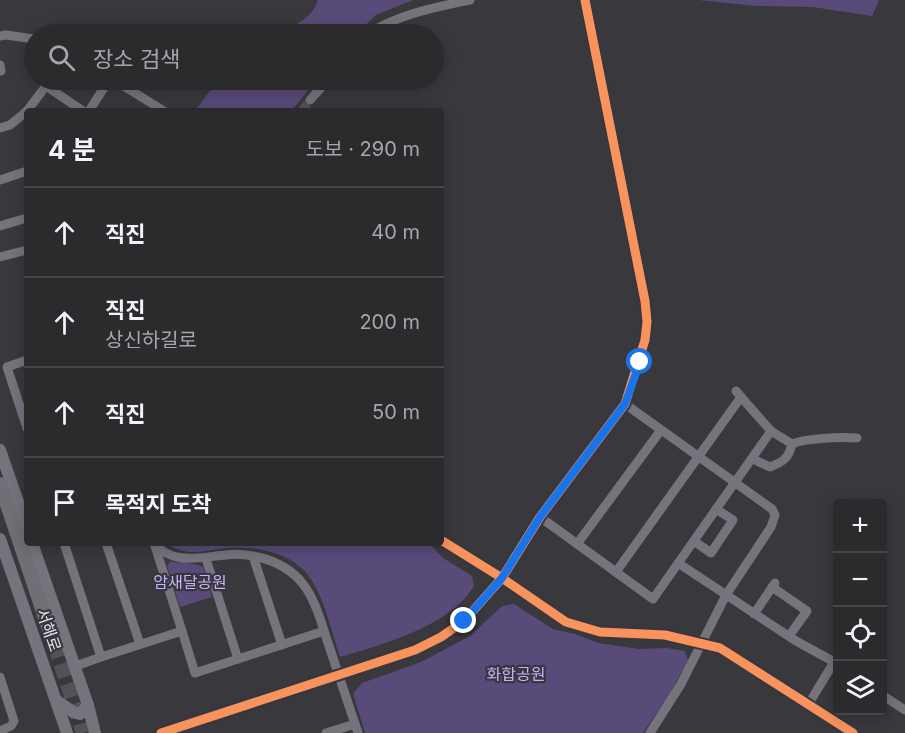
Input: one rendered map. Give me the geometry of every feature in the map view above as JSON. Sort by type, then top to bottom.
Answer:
[{"type":"highway","name":"서해로","points":[[0,484],[50,646],[0,505]]},
{"type":"main road","points":[[0,450],[24,512]]},
{"type":"main road","name":"서해로","points":[[0,539],[67,733]]},
{"type":"main road","name":"서해로","points":[[33,546],[88,705],[95,733]]},
{"type":"main road","points":[[57,700],[73,712],[80,714],[88,705]]},
{"type":"street","points":[[384,24],[410,13],[470,0]]},
{"type":"street","points":[[416,650],[441,637],[464,621],[502,578],[540,517],[625,404],[645,340],[647,322],[645,301],[585,0]]},
{"type":"street","points":[[0,36],[24,38]]},
{"type":"street","points":[[29,108],[43,90]]},
{"type":"street","points":[[52,90],[78,108]]},
{"type":"street","points":[[91,108],[103,90]]},
{"type":"street","points":[[130,90],[159,108]]},
{"type":"street","points":[[310,100],[319,90]]},
{"type":"street","points":[[0,128],[10,125],[24,113]]},
{"type":"street","points":[[0,180],[24,172]]},
{"type":"street","points":[[0,226],[24,219]]},
{"type":"street","points":[[0,257],[24,251]]},
{"type":"street","points":[[24,361],[7,367],[24,419]]},
{"type":"street","points":[[616,572],[698,456],[738,394],[771,431],[792,444]]},
{"type":"street","points":[[625,404],[772,509],[775,517],[771,527],[726,595],[681,684],[650,733]]},
{"type":"street","points":[[578,544],[661,430]]},
{"type":"street","points":[[540,517],[653,599],[771,431]]},
{"type":"street","points":[[792,444],[803,440],[856,438]]},
{"type":"street","points":[[753,459],[770,467],[783,462],[790,454],[792,444]]},
{"type":"street","points":[[694,541],[711,553],[733,520],[716,508]]},
{"type":"street","points":[[444,542],[566,622],[600,632],[665,635],[720,648],[853,733]]},
{"type":"street","points":[[65,546],[101,657]]},
{"type":"street","points":[[107,546],[140,644]]},
{"type":"street","points":[[155,546],[195,673],[324,632]]},
{"type":"street","points":[[157,546],[160,550],[182,558],[206,559],[228,554],[254,556],[277,563],[298,578],[312,598],[356,728],[326,733]]},
{"type":"street","points":[[254,556],[282,645]]},
{"type":"street","points":[[206,559],[238,659]]},
{"type":"street","points":[[678,563],[754,614],[833,661]]},
{"type":"street","points":[[754,614],[773,585],[807,611],[789,636]]},
{"type":"street","points":[[73,667],[182,631]]},
{"type":"street","points":[[161,733],[383,660]]},
{"type":"street","points":[[808,705],[833,668]]},
{"type":"street","points":[[0,730],[11,726],[14,721],[1,681]]},
{"type":"street","points":[[887,698],[905,710]]},
{"type":"green space","points":[[318,0],[413,0],[376,15],[367,24],[296,24],[307,17]]},
{"type":"green space","points":[[698,0],[879,0],[872,16],[813,7],[756,6]]},
{"type":"green space","points":[[211,90],[309,90],[294,108],[197,108]]},
{"type":"green space","points":[[172,546],[432,546],[443,558],[472,576],[474,586],[449,613],[432,623],[395,640],[340,657],[316,588],[303,569],[293,562],[282,556],[257,549],[231,548],[192,552]]},
{"type":"green space","name":"암새달공원","points":[[171,561],[203,567],[212,597],[180,607],[167,566]]},
{"type":"green space","name":"화합공원","points":[[514,604],[553,629],[598,643],[639,649],[667,648],[685,651],[688,661],[667,698],[643,733],[365,733],[353,694],[362,683],[421,662],[470,636],[502,606]]},
{"type":"tunnel","points":[[304,108],[310,100]]},
{"type":"tunnel","points":[[54,644],[83,733]]},
{"type":"tunnel","points":[[383,660],[415,650]]},
{"type":"cycle path","points":[[161,733],[415,650],[441,637],[464,621],[502,578],[540,517],[625,404],[645,340],[647,322],[645,301],[585,0]]},
{"type":"cycle path","points":[[444,542],[566,622],[600,632],[665,635],[720,648],[853,733]]},
{"type":"route","points":[[464,621],[502,578],[540,517],[625,404],[640,362]]}]
